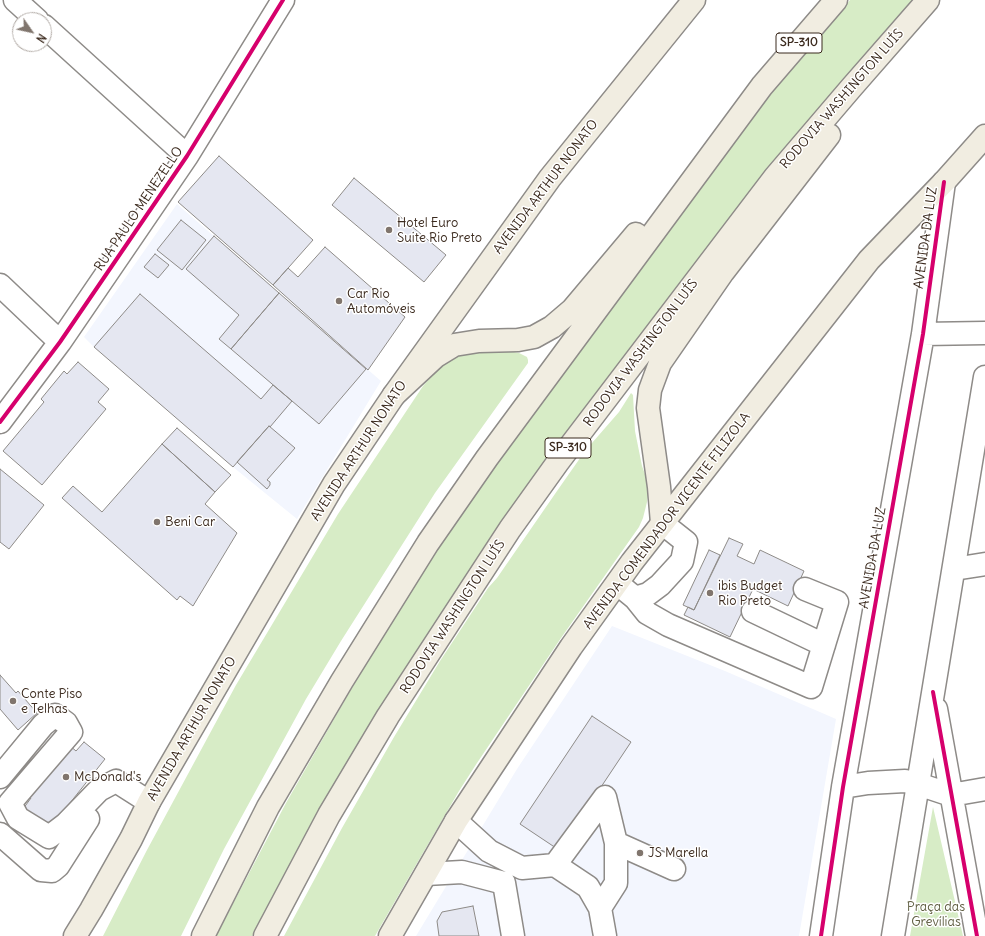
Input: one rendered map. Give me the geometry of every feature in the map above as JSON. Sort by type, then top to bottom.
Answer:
[{"type":"main road","name":"AVENIDA ARTHUR NONATO","points":[[75,936],[131,839],[149,802],[334,484],[394,395],[550,178],[694,0]]},
{"type":"main road","name":"SP-310","points":[[204,936],[268,807],[342,681],[428,543],[487,458],[762,86],[836,0]]},
{"type":"main road","points":[[662,523],[659,487],[648,408],[650,390],[660,363],[723,272],[855,103],[929,0]]},
{"type":"main road","name":"RODOVIA WASHINGTON LUÍS","points":[[265,936],[329,815],[388,716],[471,588],[554,468],[775,177],[929,0]]},
{"type":"main road","points":[[394,395],[436,356],[454,346],[479,341],[518,340],[534,337],[552,327],[572,310],[762,86]]},
{"type":"main road","name":"AVENIDA COMENDADOR VICENTE FILIZOLA","points":[[391,935],[456,821],[571,648],[617,583],[662,523],[869,260],[944,182],[985,136]]},
{"type":"street","points":[[15,0],[28,12]]},
{"type":"street","name":"RUA PAULO MENEZELLO","points":[[0,422],[60,342],[187,156],[283,0]]},
{"type":"street","points":[[52,33],[187,156]]},
{"type":"street","name":"AVENIDA DA LUZ","points":[[821,936],[843,787],[923,334],[944,182]]},
{"type":"street","points":[[0,285],[60,342]]},
{"type":"street","points":[[923,334],[985,333]]},
{"type":"street","points":[[894,936],[985,377]]},
{"type":"street","points":[[635,598],[648,594],[660,585],[682,561],[686,542],[662,523]]},
{"type":"street","points":[[954,569],[985,564]]},
{"type":"street","points":[[617,583],[635,598],[647,613],[668,625],[811,687],[837,602],[805,589]]},
{"type":"street","points":[[753,611],[824,644]]},
{"type":"street","points":[[933,692],[977,936]]},
{"type":"street","points":[[0,777],[43,724],[55,715],[66,723],[71,732],[10,804],[18,818],[49,837],[66,824],[99,790],[116,781],[149,802]]},
{"type":"street","points":[[843,787],[868,783],[905,781],[951,795],[985,789]]},
{"type":"street","points":[[555,865],[605,797],[616,843],[616,883],[600,908]]},
{"type":"street","points":[[0,834],[41,870],[52,871],[58,866],[88,819]]},
{"type":"street","points":[[456,821],[489,851],[522,868],[555,865],[588,887],[600,908],[605,936]]},
{"type":"street","points":[[616,843],[674,869]]},
{"type":"street","points":[[504,883],[522,868]]},
{"type":"street","points":[[426,874],[462,872],[504,883]]},
{"type":"street","points":[[504,883],[513,936]]},
{"type":"shaded area","points":[[177,204],[381,381],[297,519],[233,467],[84,337]]},
{"type":"shaded area","name":"JS Marella","points":[[612,626],[725,671],[836,719],[799,936],[416,936],[517,769]]},
{"type":"green space","points":[[850,0],[915,0],[612,375],[518,498],[449,603],[314,820],[252,936],[216,936],[286,803],[353,686],[417,581],[487,475],[692,197],[771,94]]},
{"type":"green space","points":[[474,350],[508,351],[519,353],[527,357],[528,363],[435,493],[341,641],[306,699],[224,849],[181,936],[103,936],[147,850],[236,685],[338,514],[423,386],[439,368],[464,353]]},
{"type":"green space","points":[[631,393],[633,395],[635,431],[642,466],[649,488],[643,518],[639,527],[561,638],[477,763],[459,791],[375,936],[284,936],[342,828],[394,737],[440,661],[488,588],[497,578],[585,451],[619,412]]},
{"type":"green space","name":"Praça das Grevílias","points":[[933,807],[963,936],[910,936]]},
{"type":"building","points":[[219,156],[313,240],[273,285],[178,202]]},
{"type":"building","name":"Hotel Euro Suite Rio Preto","points":[[354,178],[446,255],[424,282],[332,205]]},
{"type":"building","points":[[181,220],[206,240],[182,270],[157,250]]},
{"type":"building","points":[[214,236],[279,293],[231,349],[219,339],[239,315],[186,269]]},
{"type":"building","name":"Car Rio Automóveis","points":[[325,247],[405,317],[368,370],[273,285],[288,268],[298,277]]},
{"type":"building","points":[[155,254],[169,265],[158,278],[144,267]]},
{"type":"building","points":[[279,293],[366,369],[319,424],[231,349]]},
{"type":"building","points":[[140,294],[261,399],[273,385],[292,401],[233,467],[94,347]]},
{"type":"building","points":[[78,362],[109,389],[98,402],[106,409],[42,485],[3,451],[44,402],[41,399],[64,371],[67,374]]},
{"type":"building","points":[[269,426],[295,448],[267,480],[270,482],[270,485],[267,489],[237,462]]},
{"type":"building","points":[[177,428],[231,475],[215,492],[162,444]]},
{"type":"building","name":"Beni Car","points":[[162,444],[215,492],[205,504],[237,533],[193,606],[180,596],[177,600],[62,498],[73,486],[102,512]]},
{"type":"building","points":[[0,469],[44,505],[9,549],[0,542]]},
{"type":"building","points":[[729,538],[743,544],[737,556],[754,564],[760,550],[804,571],[788,606],[753,589],[730,637],[684,615],[688,607],[694,610]]},
{"type":"building","points":[[709,550],[720,555],[694,610],[683,605]]},
{"type":"building","name":"Conte Piso e Telhas","points":[[0,675],[16,693],[18,691],[37,713],[18,730],[0,709]]},
{"type":"building","points":[[592,716],[631,742],[559,850],[520,824]]},
{"type":"building","name":"McDonald's","points":[[84,742],[105,759],[58,818],[46,827],[23,809],[31,798],[27,795],[69,745],[76,751]]},
{"type":"building","points":[[473,906],[479,936],[439,936],[437,921],[442,912]]},
{"type":"cycle path","points":[[0,422],[60,342],[187,156],[283,0]]},
{"type":"cycle path","points":[[821,936],[843,787],[923,334],[944,182]]},
{"type":"cycle path","points":[[933,692],[977,936]]},
{"type":"place","name":"Hotel Euro Suite Rio Preto","points":[[389,230]]},
{"type":"place","name":"Car Rio Automóveis","points":[[339,301]]},
{"type":"place","name":"Beni Car","points":[[157,522]]},
{"type":"place","name":"ibis Budget Rio Preto","points":[[710,593]]},
{"type":"place","name":"Conte Piso e Telhas","points":[[13,701]]},
{"type":"place","name":"McDonald's","points":[[66,777]]},
{"type":"place","name":"JS Marella","points":[[640,853]]}]
